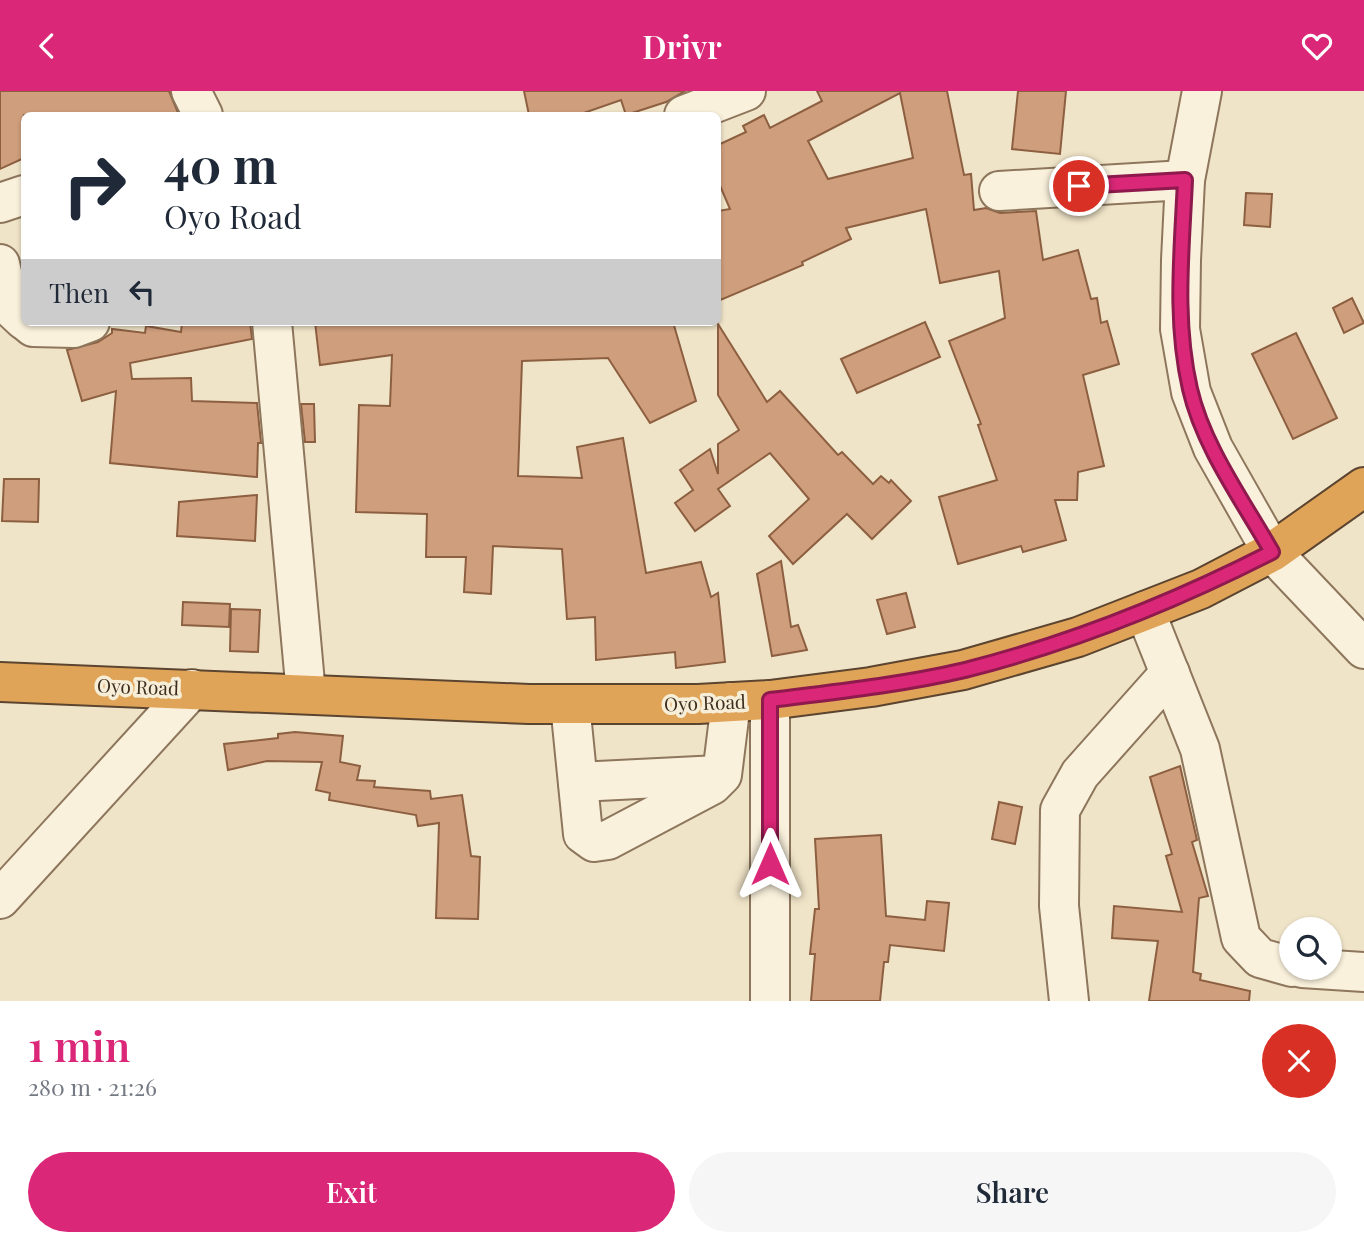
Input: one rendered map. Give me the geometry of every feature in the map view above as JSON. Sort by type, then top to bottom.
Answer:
[{"type":"highway","name":"Oyo Road","points":[[0,682],[570,704],[770,700],[871,687],[964,670],[1078,637],[1201,589],[1272,552],[1364,487]]},
{"type":"street","points":[[191,91],[202,112]]},
{"type":"street","points":[[692,112],[746,91]]},
{"type":"street","points":[[1202,91],[1185,180],[1180,329],[1191,391],[1213,448],[1272,552],[1364,649]]},
{"type":"street","points":[[999,191],[1185,180]]},
{"type":"street","points":[[0,203],[21,196]]},
{"type":"street","points":[[0,264],[10,307],[21,317]]},
{"type":"street","points":[[32,326],[79,326]]},
{"type":"street","points":[[272,326],[306,694]]},
{"type":"street","points":[[1145,611],[1200,749],[1241,938],[1260,958],[1279,963]]},
{"type":"street","points":[[1069,1001],[1059,906],[1060,810],[1080,774],[1170,673]]},
{"type":"street","points":[[0,899],[191,689]]},
{"type":"street","points":[[770,700],[770,1001]]},
{"type":"street","points":[[570,704],[583,834],[594,842],[608,840],[712,785],[722,775],[731,702]]},
{"type":"street","points":[[578,782],[722,775]]},
{"type":"street","points":[[1342,971],[1364,972]]},
{"type":"building","points":[[0,91],[169,91],[178,112],[21,112],[21,159],[0,169]]},
{"type":"building","points":[[524,91],[685,91],[666,102],[635,112],[625,112],[621,100],[587,112],[528,112]]},
{"type":"building","points":[[817,91],[947,91],[964,175],[971,174],[974,210],[986,208],[1000,213],[1036,211],[1043,260],[1078,250],[1091,299],[1097,298],[1101,323],[1107,321],[1119,364],[1083,375],[1104,466],[1078,472],[1077,500],[1055,500],[1066,540],[1023,552],[1021,546],[958,564],[939,497],[997,480],[978,425],[981,424],[949,341],[1005,318],[999,271],[940,283],[926,209],[846,228],[851,239],[802,262],[803,265],[721,300],[721,210],[730,209],[721,188],[721,144],[746,132],[743,126],[764,115],[770,128],[822,101]],"holes":[[[900,93],[913,158],[828,179],[808,141]]]},
{"type":"building","points":[[1018,91],[1066,91],[1060,154],[1012,149]]},
{"type":"building","points":[[1246,193],[1272,194],[1270,227],[1244,225]]},
{"type":"building","points":[[1352,298],[1364,323],[1344,333],[1333,308]]},
{"type":"building","points":[[925,322],[940,357],[857,393],[841,359]]},
{"type":"building","points":[[146,326],[181,332],[182,326],[250,326],[252,339],[130,363],[132,379],[191,378],[192,401],[257,403],[261,443],[258,443],[257,477],[110,463],[116,391],[82,401],[67,350],[98,342],[112,333],[112,329],[145,333]]},
{"type":"building","points":[[315,326],[674,326],[696,401],[650,423],[608,358],[522,361],[518,476],[582,478],[577,447],[623,438],[646,573],[701,562],[711,597],[718,593],[725,662],[676,668],[675,652],[596,660],[595,617],[567,619],[562,549],[493,546],[491,594],[464,592],[466,557],[426,557],[427,514],[356,512],[359,405],[390,406],[392,355],[320,365]]},
{"type":"building","points":[[719,326],[767,402],[780,391],[838,455],[842,452],[873,484],[881,476],[889,483],[891,480],[911,501],[872,539],[847,514],[793,564],[769,536],[809,499],[770,453],[718,489],[730,506],[695,531],[675,503],[693,490],[680,470],[710,449],[718,474],[718,444],[739,430],[718,395]]},
{"type":"building","points":[[1296,333],[1337,418],[1293,439],[1252,354]]},
{"type":"building","points":[[301,404],[314,404],[315,442],[305,442]]},
{"type":"building","points":[[4,479],[39,479],[38,522],[2,521]]},
{"type":"building","points":[[257,495],[255,541],[177,536],[179,502]]},
{"type":"building","points":[[781,561],[791,627],[798,625],[807,650],[772,656],[757,574]]},
{"type":"building","points":[[906,593],[915,627],[887,634],[877,600]]},
{"type":"building","points":[[183,602],[230,604],[229,627],[182,625]]},
{"type":"building","points":[[231,609],[260,610],[258,652],[230,651]]},
{"type":"building","points":[[295,732],[343,736],[340,762],[360,766],[357,780],[375,781],[374,787],[430,791],[431,799],[462,795],[471,856],[480,857],[478,919],[436,918],[439,823],[418,826],[416,815],[329,800],[330,793],[316,790],[322,762],[267,761],[228,770],[224,744],[278,738],[278,734]]},
{"type":"building","points":[[1180,766],[1197,840],[1192,842],[1208,896],[1199,898],[1193,972],[1201,974],[1200,980],[1250,991],[1249,1001],[1149,1001],[1158,941],[1112,938],[1114,906],[1182,912],[1166,856],[1172,854],[1150,777]]},
{"type":"building","points":[[999,802],[1022,807],[1015,844],[992,839]]},
{"type":"building","points":[[881,835],[886,916],[925,920],[927,901],[949,903],[944,951],[890,945],[888,962],[884,962],[880,1001],[811,1001],[815,954],[810,954],[815,909],[819,909],[815,839]]},
{"type":"route","points":[[770,864],[770,700],[871,687],[964,670],[1078,637],[1201,589],[1272,552],[1213,448],[1191,391],[1180,329],[1185,180],[1079,186]]}]
